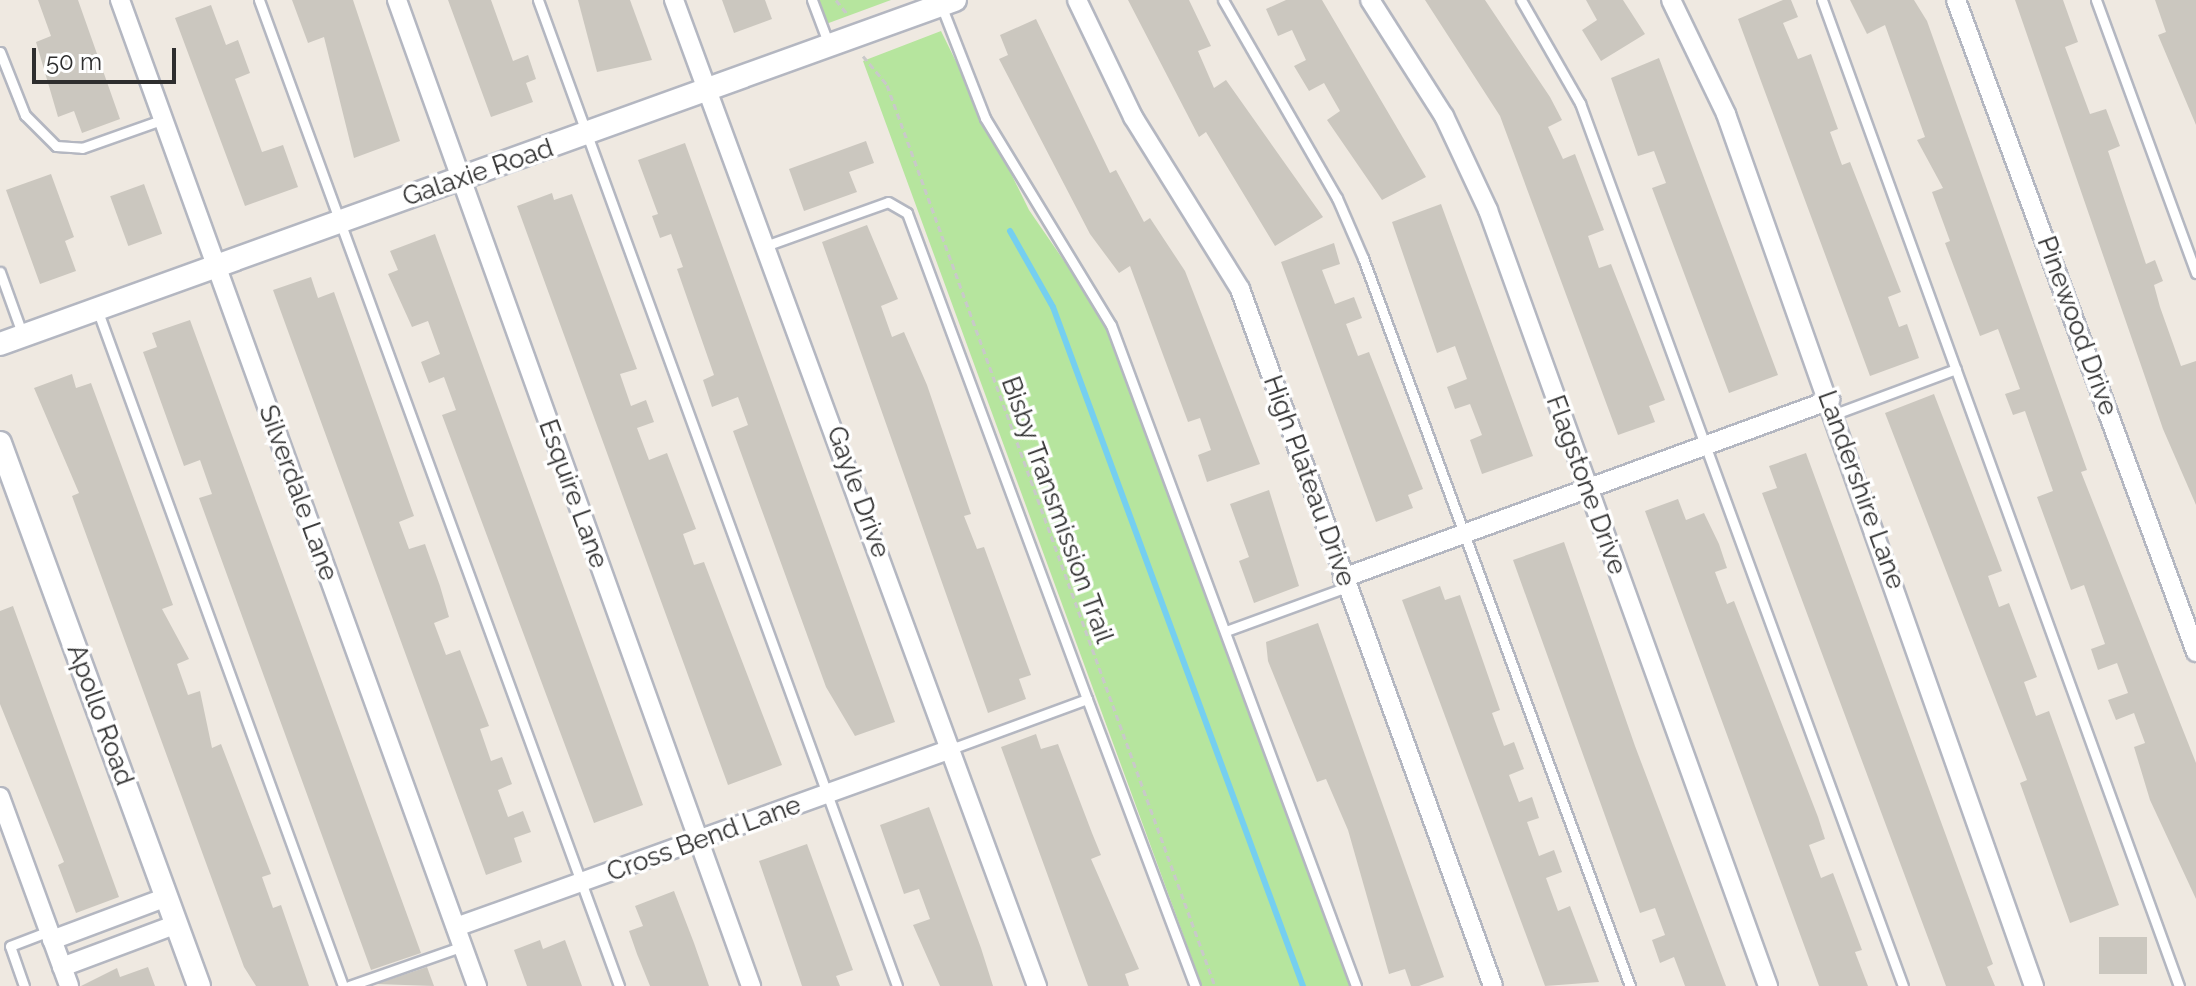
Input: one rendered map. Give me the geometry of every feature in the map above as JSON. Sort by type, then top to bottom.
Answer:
[{"type":"street","name":"Silverdale Lane","points":[[120,0],[477,986]]},
{"type":"street","name":"Esquire Lane","points":[[397,0],[751,986]]},
{"type":"street","name":"Gayle Drive","points":[[674,0],[768,245],[1037,986]]},
{"type":"street","name":"High Plateau Drive","points":[[1077,0],[1140,128],[1227,259],[1493,986]]},
{"type":"street","name":"Flagstone Drive","points":[[1370,0],[1468,163],[1768,986]]},
{"type":"street","name":"Landershire Lane","points":[[1671,0],[1726,114],[2034,986]]},
{"type":"street","name":"Pinewood Drive","points":[[1956,0],[2196,652]]},
{"type":"street","name":"Galaxie Road","points":[[0,344],[587,135],[935,4]]},
{"type":"street","points":[[1345,583],[1466,531],[1709,442],[1832,407]]},
{"type":"street","name":"Apollo Road","points":[[1,449],[7,484],[199,986]]},
{"type":"street","name":"Cross Bend Lane","points":[[456,927],[951,749]]},
{"type":"street","points":[[0,797],[69,986]]},
{"type":"street","points":[[50,936],[167,897]]},
{"type":"street","points":[[62,967],[177,924]]},
{"type":"lane","points":[[259,0],[619,986]]},
{"type":"lane","points":[[538,0],[897,986]]},
{"type":"lane","points":[[812,0],[829,45]]},
{"type":"lane","points":[[1223,0],[1337,198],[1466,531],[1630,986]]},
{"type":"lane","points":[[1521,0],[1580,103],[1709,442],[1903,986]]},
{"type":"lane","points":[[1822,0],[2179,986]]},
{"type":"lane","points":[[2096,0],[2196,273]]},
{"type":"lane","points":[[935,4],[985,118],[1111,325],[1356,986]]},
{"type":"lane","points":[[0,52],[25,115],[56,146],[82,148],[164,119]]},
{"type":"lane","points":[[768,245],[888,202],[907,213],[1195,986]]},
{"type":"lane","points":[[1,276],[23,336]]},
{"type":"lane","points":[[97,309],[346,986],[463,946]]},
{"type":"lane","points":[[1832,407],[1956,369]]},
{"type":"lane","points":[[1226,631],[1345,583]]},
{"type":"lane","points":[[951,749],[1087,699]]},
{"type":"lane","points":[[24,986],[10,946],[50,936]]},
{"type":"path","points":[[836,0],[849,18]]},
{"type":"path","name":"Bisby Transmission Trail","points":[[862,52],[887,85],[1215,986]]},
{"type":"green space","points":[[817,0],[891,0],[826,24]]},
{"type":"green space","points":[[941,31],[1029,210],[1111,329],[1351,986],[1202,986],[863,61]]},
{"type":"building","points":[[38,0],[78,0],[120,119],[82,133],[74,111],[58,117],[36,42],[51,36]]},
{"type":"building","points":[[292,0],[353,0],[400,141],[354,158],[324,37],[308,43]]},
{"type":"building","points":[[448,0],[491,0],[513,61],[528,55],[536,79],[526,83],[533,102],[491,117]]},
{"type":"building","points":[[578,0],[630,0],[652,60],[597,72]]},
{"type":"building","points":[[722,0],[765,0],[772,19],[734,33]]},
{"type":"building","points":[[1128,0],[1189,0],[1211,46],[1198,51],[1214,88],[1226,80],[1323,217],[1275,246],[1206,132],[1199,137]]},
{"type":"building","points":[[1286,0],[1322,0],[1426,177],[1382,200],[1327,120],[1340,111],[1324,83],[1309,91],[1294,66],[1306,60],[1292,30],[1278,36],[1266,9]]},
{"type":"building","points":[[1425,0],[1485,0],[1550,97],[1562,120],[1548,127],[1563,159],[1575,154],[1604,230],[1588,236],[1599,268],[1611,264],[1665,400],[1649,406],[1655,422],[1618,435],[1500,116]]},
{"type":"building","points":[[1586,0],[1623,0],[1645,34],[1601,61],[1582,30],[1597,20]]},
{"type":"building","points":[[1783,0],[1791,0],[1798,17],[1783,23],[1798,59],[1811,54],[1838,129],[1830,132],[1842,165],[1850,162],[1901,292],[1888,297],[1899,327],[1907,324],[1919,358],[1870,376],[1738,19]]},
{"type":"building","points":[[1850,0],[1914,0],[1927,21],[2087,470],[2081,472],[2196,763],[2196,899],[2150,800],[2134,747],[2145,743],[2134,713],[2116,720],[2108,700],[2128,693],[2117,663],[2098,670],[2091,649],[2105,644],[2084,585],[2071,590],[2037,497],[2053,491],[2025,411],[2013,415],[2005,394],[2020,389],[1998,329],[1980,336],[1945,243],[1950,241],[1932,192],[1943,188],[1917,140],[1925,137],[1885,25],[1867,34]]},
{"type":"building","points":[[2015,0],[2063,0],[2078,42],[2065,47],[2090,114],[2106,109],[2120,146],[2108,151],[2146,264],[2155,260],[2163,281],[2154,285],[2160,307],[2181,366],[2196,361],[2196,505],[2163,429]]},
{"type":"building","points":[[2155,0],[2196,0],[2196,125],[2158,35],[2166,32]]},
{"type":"building","points":[[211,5],[226,45],[238,40],[250,73],[235,79],[262,152],[283,145],[298,187],[245,206],[175,18]]},
{"type":"building","points":[[1036,19],[1110,173],[1116,170],[1144,222],[1150,218],[1185,271],[1260,464],[1207,482],[1198,455],[1211,450],[1200,418],[1188,422],[1130,266],[1119,273],[1090,234],[999,59],[1008,55],[1000,35]]},
{"type":"building","points":[[1659,58],[1778,375],[1729,393],[1652,188],[1666,183],[1654,151],[1638,156],[1611,78]]},
{"type":"building","points":[[866,141],[874,163],[849,172],[857,192],[804,211],[789,169]]},
{"type":"building","points":[[685,143],[895,722],[855,736],[826,687],[733,431],[748,425],[738,397],[712,407],[703,380],[714,375],[677,269],[683,267],[671,234],[660,238],[652,216],[658,214],[638,160]]},
{"type":"building","points":[[51,174],[74,237],[65,241],[76,271],[40,284],[6,190]]},
{"type":"building","points":[[144,184],[162,234],[128,246],[110,196]]},
{"type":"building","points":[[552,193],[554,200],[572,194],[637,369],[620,374],[631,406],[646,400],[654,422],[637,428],[649,460],[667,453],[696,529],[683,534],[694,565],[704,562],[782,765],[728,785],[517,206]]},
{"type":"building","points":[[1441,204],[1533,456],[1482,474],[1470,440],[1482,435],[1470,404],[1455,409],[1447,387],[1467,379],[1455,346],[1437,353],[1392,222]]},
{"type":"building","points":[[867,225],[898,299],[881,306],[892,337],[904,332],[927,385],[971,514],[964,516],[977,549],[984,547],[1031,675],[1019,679],[1026,699],[988,713],[822,242]]},
{"type":"building","points":[[435,234],[643,805],[594,823],[442,415],[456,410],[444,377],[429,383],[421,362],[440,354],[428,321],[412,327],[388,274],[398,270],[390,251]]},
{"type":"building","points":[[1334,243],[1340,264],[1322,270],[1335,304],[1354,297],[1362,318],[1346,324],[1358,356],[1369,352],[1423,489],[1408,495],[1413,508],[1376,522],[1281,262]]},
{"type":"building","points":[[311,277],[318,298],[334,292],[414,516],[399,522],[409,549],[425,544],[440,586],[449,617],[434,623],[446,655],[460,650],[489,726],[480,729],[491,761],[502,757],[512,784],[498,790],[508,817],[523,811],[531,832],[514,838],[522,862],[486,875],[273,290]]},
{"type":"building","points":[[190,320],[421,953],[371,970],[199,498],[212,494],[200,460],[184,466],[143,352],[157,347],[152,333]]},
{"type":"building","points":[[72,374],[76,388],[91,383],[173,605],[162,609],[189,659],[177,664],[188,695],[200,691],[212,748],[221,744],[271,874],[262,877],[273,908],[281,905],[309,986],[256,986],[244,967],[72,496],[79,493],[34,388]]},
{"type":"building","points":[[1934,394],[2002,571],[1988,576],[1999,607],[2009,603],[2037,677],[2024,682],[2036,716],[2049,711],[2119,905],[2070,923],[2020,783],[2027,780],[1885,413]]},
{"type":"building","points":[[1806,453],[1993,964],[1987,967],[1995,986],[1946,986],[1762,493],[1777,488],[1769,466]]},
{"type":"building","points":[[1269,490],[1299,586],[1254,603],[1239,561],[1249,557],[1230,504]]},
{"type":"building","points":[[1678,499],[1686,520],[1704,513],[1719,544],[1727,568],[1715,572],[1727,604],[1734,601],[1818,817],[1825,839],[1809,845],[1821,878],[1833,873],[1862,950],[1855,952],[1868,986],[1819,986],[1645,511]]},
{"type":"building","points":[[1564,542],[1635,746],[1726,986],[1685,986],[1674,957],[1660,963],[1652,940],[1665,935],[1655,908],[1640,913],[1513,560]]},
{"type":"building","points":[[1440,586],[1445,600],[1460,595],[1500,710],[1492,713],[1504,746],[1514,742],[1524,769],[1509,775],[1519,802],[1532,797],[1539,818],[1527,822],[1539,856],[1554,850],[1562,872],[1546,878],[1558,911],[1570,906],[1599,982],[1545,986],[1402,600]]},
{"type":"building","points":[[13,606],[119,897],[76,913],[58,865],[64,862],[0,704],[0,611]]},
{"type":"building","points":[[1318,623],[1444,977],[1419,986],[1411,986],[1405,969],[1389,974],[1348,830],[1326,779],[1317,782],[1268,661],[1266,642]]},
{"type":"building","points":[[1036,734],[1041,749],[1058,744],[1101,855],[1091,859],[1139,969],[1125,974],[1129,986],[1088,986],[1001,747]]},
{"type":"building","points":[[929,807],[993,986],[940,986],[913,925],[930,919],[919,889],[904,894],[880,825]]},
{"type":"building","points":[[807,844],[853,970],[836,976],[840,986],[802,986],[759,861]]},
{"type":"building","points":[[674,891],[709,986],[650,986],[637,954],[629,931],[643,926],[635,906]]},
{"type":"building","points":[[2099,937],[2147,937],[2147,974],[2099,974]]},
{"type":"building","points":[[540,940],[543,949],[565,940],[582,986],[527,986],[514,950]]},
{"type":"building","points":[[148,967],[155,986],[81,986],[117,968],[120,977]]},
{"type":"building","points":[[427,967],[434,986],[376,984]]},
{"type":"waterway","points":[[1010,231],[1053,307],[1303,986]]}]
